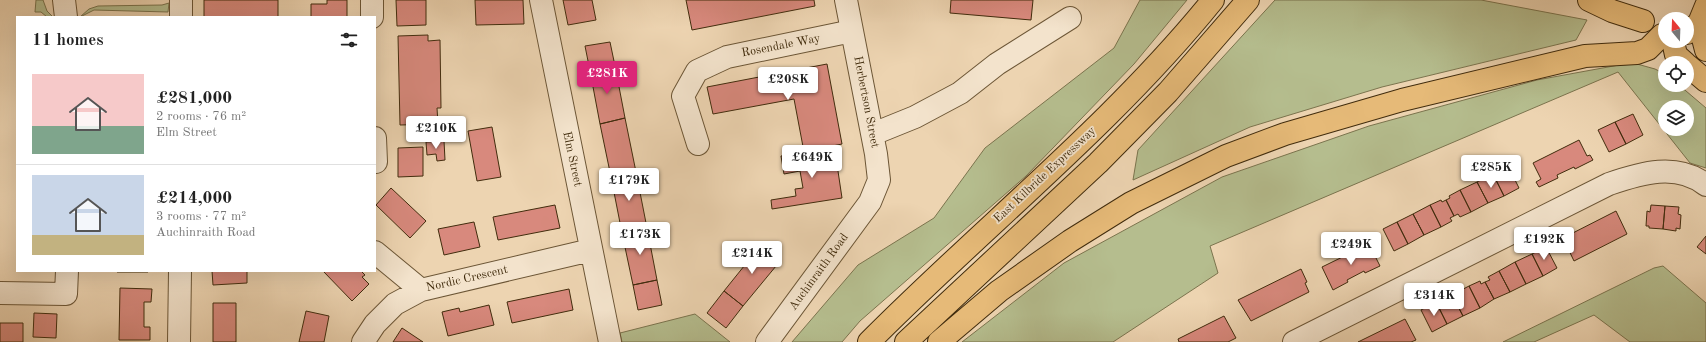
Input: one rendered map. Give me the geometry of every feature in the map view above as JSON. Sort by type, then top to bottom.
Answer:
[{"type":"main road","name":"East Kilbride Expressway","points":[[869,342],[901,310],[1082,142],[1162,60],[1213,0]]},
{"type":"main road","points":[[906,342],[1098,163],[1168,92],[1248,0]]},
{"type":"main road","points":[[1589,0],[1643,21]]},
{"type":"main road","points":[[1638,0],[1639,13],[1643,21],[1652,30],[1658,33]]},
{"type":"main road","points":[[1701,17],[1706,50]]},
{"type":"main road","points":[[939,342],[999,291],[1070,241],[1132,203],[1226,156],[1285,134],[1402,100],[1585,56],[1637,53],[1648,49],[1658,43]]},
{"type":"main road","points":[[1694,71],[1706,81]]},
{"type":"street","points":[[372,0],[372,16]]},
{"type":"street","name":"Elm Street","points":[[541,0],[610,342]]},
{"type":"street","name":"Herbertson Street","points":[[846,0],[873,134],[879,180],[870,202]]},
{"type":"street","points":[[873,134],[915,117],[960,93],[997,64],[1070,18]]},
{"type":"street","name":"Rosendale Way","points":[[698,144],[683,96],[697,71],[727,56],[852,31]]},
{"type":"street","points":[[1294,342],[1609,184],[1638,174],[1667,171],[1696,177],[1706,185]]},
{"type":"street","name":"Auchinraith Road","points":[[767,342],[870,202]]},
{"type":"street","name":"Nordic Crescent","points":[[364,342],[375,324],[395,304],[421,290],[591,250]]},
{"type":"street","points":[[376,253],[421,290]]},
{"type":"street","points":[[0,294],[66,294],[67,272]]},
{"type":"street","points":[[179,342],[180,272]]},
{"type":"green space","points":[[36,0],[43,0],[47,11],[52,16],[46,16],[41,12],[35,12]]},
{"type":"green space","points":[[1140,0],[1187,0],[1134,64],[1026,176],[860,321],[842,342],[792,342],[858,265],[934,218],[985,148],[1114,48]]},
{"type":"green space","points":[[1275,0],[1481,0],[1587,20],[1576,40],[1382,87],[1250,127],[1133,180],[1138,150]]},
{"type":"green space","points":[[169,3],[168,12],[94,10],[81,16],[89,9],[98,6],[162,5]]},
{"type":"green space","points":[[1637,64],[1658,70],[1658,92],[1687,92],[1706,108],[1706,168],[1690,163],[1669,136],[1694,136],[1694,100],[1658,100],[1658,123],[1618,72],[1210,246],[1218,273],[1113,342],[962,342],[1064,263],[1222,177],[1369,126],[1537,80],[1619,65]]},
{"type":"green space","points":[[1663,266],[1706,303],[1706,342],[1630,342],[1594,315],[1534,342],[1503,342],[1654,268]]},
{"type":"green space","points":[[695,314],[730,342],[622,342],[620,333]]},
{"type":"building","points":[[204,0],[278,0],[278,16],[204,16]]},
{"type":"building","points":[[327,0],[347,0],[347,16],[311,16],[311,4],[327,4]]},
{"type":"building","points":[[396,0],[426,0],[426,25],[397,26]]},
{"type":"building","points":[[475,0],[523,0],[524,24],[476,25]]},
{"type":"building","points":[[563,0],[592,0],[596,20],[568,25]]},
{"type":"building","points":[[686,0],[814,0],[815,6],[692,30]]},
{"type":"building","points":[[951,0],[1033,0],[1031,20],[950,13]]},
{"type":"building","points":[[428,35],[428,41],[440,40],[441,108],[437,108],[438,124],[400,125],[398,36]]},
{"type":"building","points":[[610,42],[615,66],[590,71],[585,46]]},
{"type":"building","points":[[827,64],[842,144],[804,152],[794,99],[713,114],[707,87]]},
{"type":"building","points":[[615,66],[625,118],[600,124],[590,71]]},
{"type":"building","points":[[1633,114],[1643,135],[1626,144],[1615,122]]},
{"type":"building","points":[[625,118],[636,172],[611,177],[600,124]]},
{"type":"building","points":[[1615,122],[1626,144],[1609,152],[1598,130]]},
{"type":"building","points":[[492,127],[501,177],[477,181],[468,131]]},
{"type":"building","points":[[1579,140],[1587,156],[1590,155],[1593,160],[1575,169],[1574,167],[1557,175],[1558,178],[1539,187],[1536,182],[1541,179],[1533,163]]},
{"type":"building","points":[[444,141],[445,160],[437,161],[436,154],[427,155],[426,142]]},
{"type":"building","points":[[423,147],[423,176],[398,177],[398,148]]},
{"type":"building","points":[[835,151],[842,198],[772,209],[771,200],[796,196],[795,189],[803,188],[800,171],[784,174],[781,156],[799,153],[799,157]]},
{"type":"building","points":[[1508,166],[1519,188],[1504,196],[1493,174]]},
{"type":"building","points":[[636,172],[647,228],[622,233],[611,177]]},
{"type":"building","points":[[1493,174],[1504,196],[1488,203],[1477,182]]},
{"type":"building","points":[[1477,182],[1488,203],[1471,212],[1460,190]]},
{"type":"building","points":[[391,188],[426,221],[410,238],[376,205]]},
{"type":"building","points":[[1460,190],[1471,212],[1460,217],[1458,214],[1454,216],[1446,200],[1450,198],[1449,196]]},
{"type":"building","points":[[1441,200],[1442,202],[1446,200],[1454,216],[1450,218],[1452,221],[1441,227],[1430,205]]},
{"type":"building","points":[[555,205],[560,228],[498,240],[493,217]]},
{"type":"building","points":[[1430,205],[1441,227],[1424,235],[1413,214]]},
{"type":"building","points":[[1651,205],[1665,206],[1663,229],[1649,228],[1649,226],[1646,226],[1647,211],[1650,212]]},
{"type":"building","points":[[1665,206],[1679,207],[1678,214],[1681,215],[1680,229],[1676,228],[1676,231],[1663,229]]},
{"type":"building","points":[[1616,211],[1627,234],[1574,261],[1563,238]]},
{"type":"building","points":[[1413,214],[1424,235],[1408,244],[1397,222]]},
{"type":"building","points":[[474,222],[480,247],[444,255],[438,229]]},
{"type":"building","points":[[1397,222],[1408,244],[1394,251],[1383,229]]},
{"type":"building","points":[[647,228],[657,280],[633,285],[622,233]]},
{"type":"building","points":[[1706,236],[1706,254],[1697,247]]},
{"type":"building","points":[[1369,244],[1380,266],[1365,273],[1364,271],[1347,280],[1348,282],[1333,290],[1322,267]]},
{"type":"building","points":[[761,245],[781,260],[743,306],[724,291]]},
{"type":"building","points":[[1546,247],[1557,268],[1543,276],[1532,254]]},
{"type":"building","points":[[1532,254],[1543,276],[1526,284],[1515,262]]},
{"type":"building","points":[[1515,262],[1526,284],[1510,292],[1499,271]]},
{"type":"building","points":[[1301,269],[1307,282],[1305,283],[1309,292],[1251,321],[1238,300]]},
{"type":"building","points":[[1499,271],[1510,292],[1494,299],[1485,282],[1490,280],[1488,277]]},
{"type":"building","points":[[212,272],[247,272],[247,283],[213,285]]},
{"type":"building","points":[[324,272],[362,272],[365,275],[362,277],[369,284],[352,301]]},
{"type":"building","points":[[657,280],[662,305],[638,310],[633,285]]},
{"type":"building","points":[[1480,281],[1481,284],[1485,282],[1494,299],[1480,308],[1469,286]]},
{"type":"building","points":[[1469,286],[1480,308],[1463,316],[1452,295]]},
{"type":"building","points":[[120,288],[152,289],[151,302],[144,302],[144,327],[150,327],[150,340],[119,340]]},
{"type":"building","points":[[569,289],[573,310],[512,323],[507,302]]},
{"type":"building","points":[[724,291],[743,306],[726,328],[707,313]]},
{"type":"building","points":[[1452,295],[1463,316],[1447,324],[1436,302]]},
{"type":"building","points":[[1436,302],[1447,324],[1432,332],[1421,310]]},
{"type":"building","points":[[213,303],[236,303],[236,342],[213,342]]},
{"type":"building","points":[[489,305],[494,325],[448,336],[442,312],[459,308],[460,312]]},
{"type":"building","points":[[306,311],[329,316],[324,342],[299,342]]},
{"type":"building","points":[[34,313],[57,314],[56,338],[33,337]]},
{"type":"building","points":[[1224,316],[1236,338],[1228,342],[1179,342],[1178,339]]},
{"type":"building","points":[[1405,319],[1416,340],[1411,342],[1358,342]]},
{"type":"building","points":[[0,323],[23,323],[23,342],[0,342]]},
{"type":"building","points":[[402,328],[423,342],[393,342]]}]
